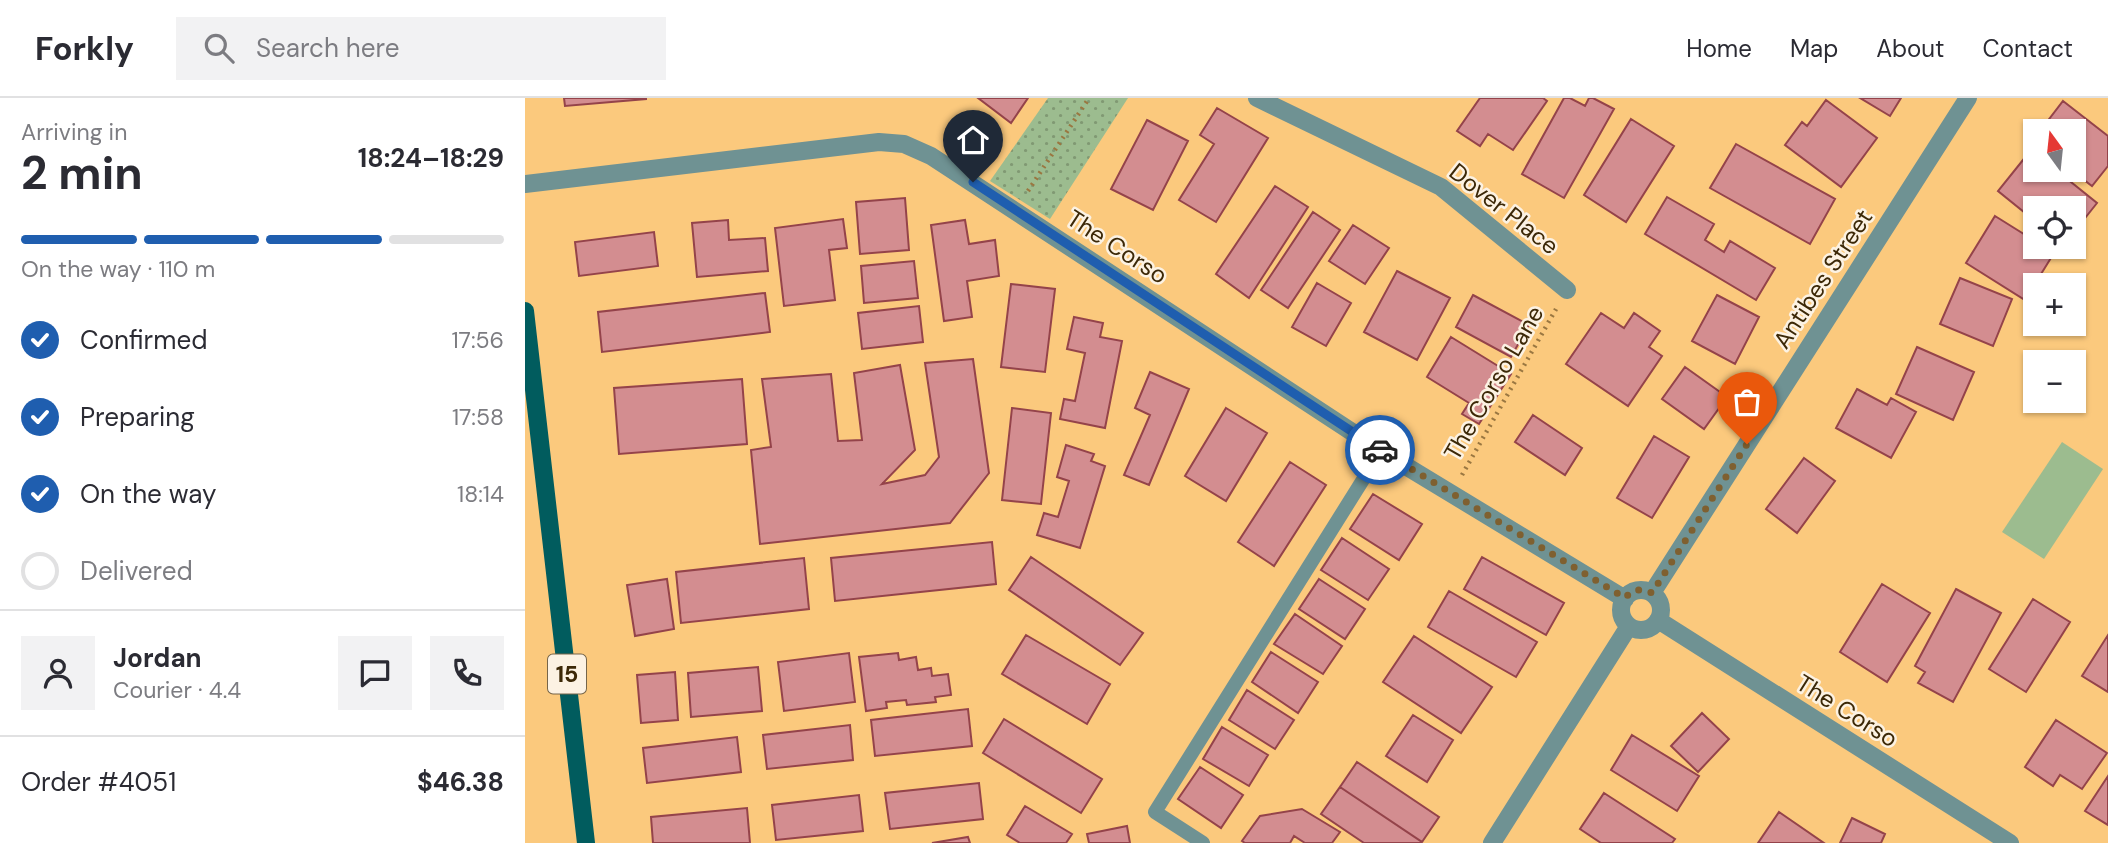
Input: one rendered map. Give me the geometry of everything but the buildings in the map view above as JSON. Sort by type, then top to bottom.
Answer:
[{"type":"main road","name":"15","points":[[525,310],[530,402],[586,843]]},
{"type":"street","name":"Dover Place","points":[[1257,98],[1441,187],[1567,290]]},
{"type":"street","name":"Antibes Street","points":[[1652,593],[1968,98]]},
{"type":"street","name":"The Corso","points":[[525,184],[879,142],[904,144],[931,156],[1016,209],[1381,451],[1625,598]]},
{"type":"street","points":[[1634,591],[1652,593],[1660,603],[1658,621],[1641,630],[1629,626],[1622,615],[1625,598],[1634,591]]},
{"type":"street","name":"The Corso","points":[[1658,621],[2010,843]]},
{"type":"street","points":[[1492,843],[1629,626]]},
{"type":"lane","points":[[1203,843],[1155,812],[1381,451]]},
{"type":"path","points":[[1016,209],[1089,98]]},
{"type":"path","name":"The Corso Lane","points":[[1452,494],[1567,290]]},
{"type":"green space","points":[[1048,98],[1128,98],[1050,219],[990,181]]},
{"type":"green space","points":[[2062,442],[2103,469],[2044,559],[2002,532]]},
{"type":"way so far","points":[[1380,450],[1625,598],[1634,591],[1652,593],[1747,444]]},
{"type":"route","points":[[973,182],[1380,450]]}]
